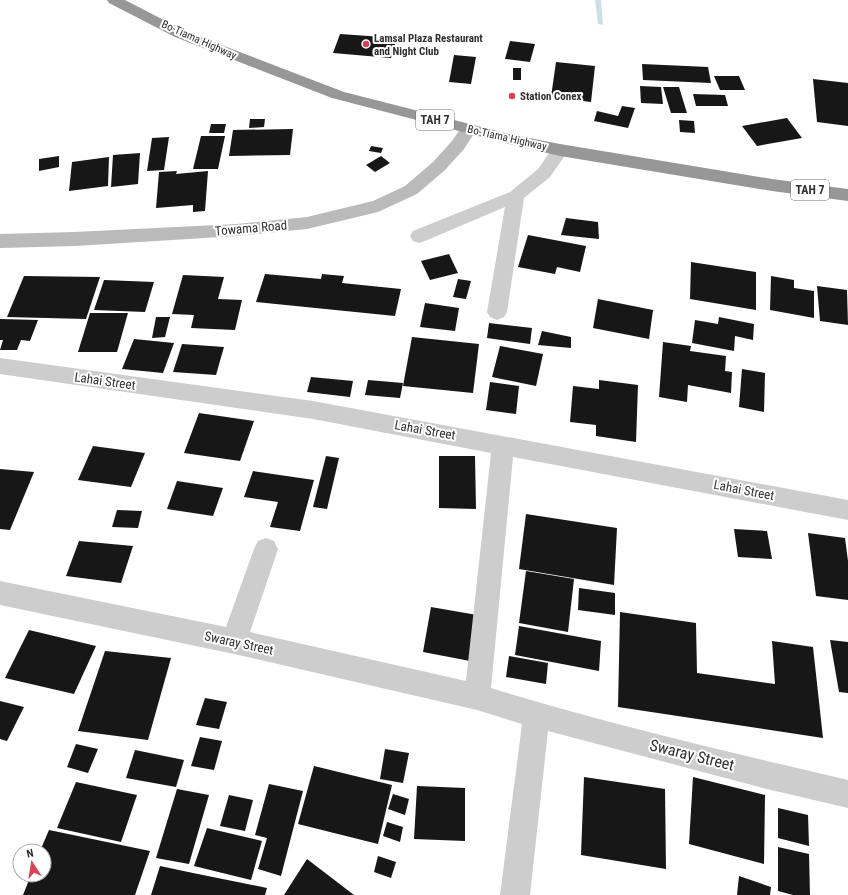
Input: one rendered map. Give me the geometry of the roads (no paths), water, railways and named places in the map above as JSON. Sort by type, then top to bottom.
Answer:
[{"type":"highway","name":"Bo-Tiama Highway","points":[[114,0],[180,34],[252,63],[331,92],[509,140],[560,150],[772,185],[848,195]]},
{"type":"main road","name":"Towama Road","points":[[0,241],[75,239],[237,230],[307,223],[371,208],[411,190],[439,166],[458,145],[469,129]]},
{"type":"street","points":[[419,236],[516,196],[544,173],[560,150]]},
{"type":"street","points":[[497,312],[516,196]]},
{"type":"street","name":"Lahai Street","points":[[0,366],[313,410],[503,444],[848,510]]},
{"type":"street","points":[[477,697],[503,444]]},
{"type":"street","points":[[234,641],[246,604],[260,570],[266,549]]},
{"type":"street","name":"Swaray Street","points":[[0,593],[234,641],[477,697],[536,715],[767,775],[848,794]]},
{"type":"street","points":[[515,895],[536,715]]},
{"type":"waterway","points":[[598,0],[601,24]]},
{"type":"place","name":"Lamsal Plaza Restaurant and Night Club","points":[[366,44]]},
{"type":"place","name":"Station Conex","points":[[512,96]]}]
